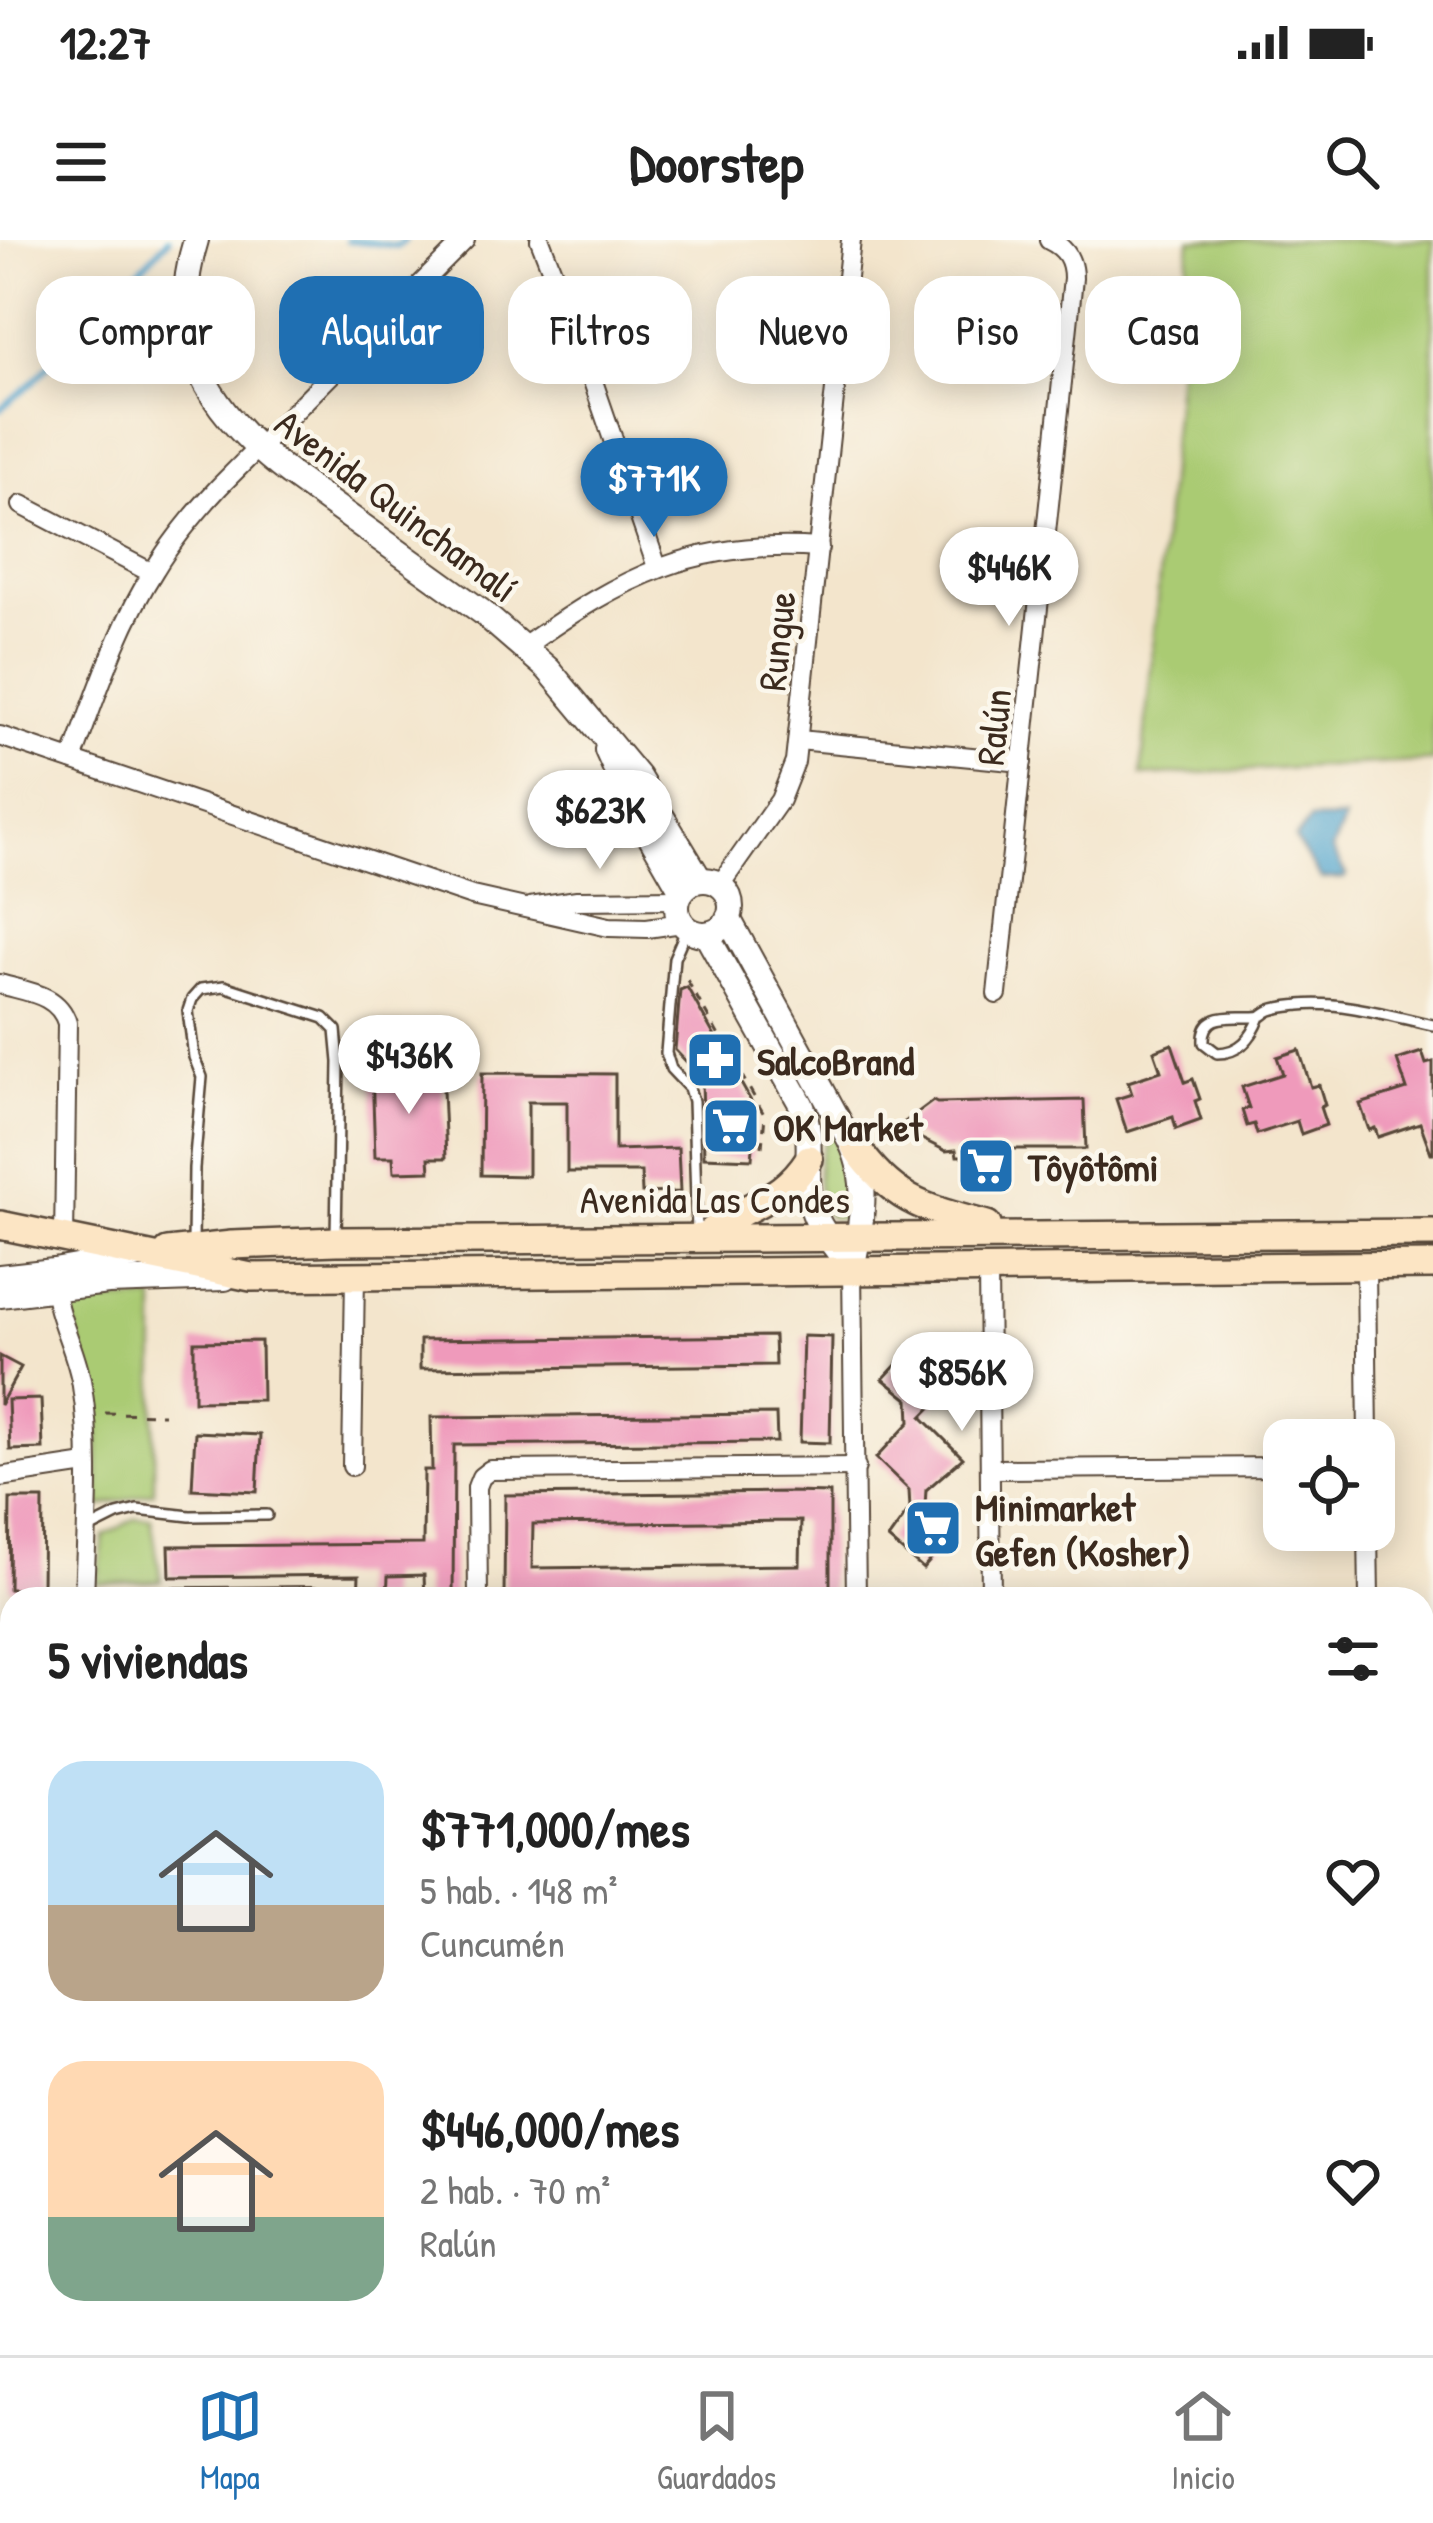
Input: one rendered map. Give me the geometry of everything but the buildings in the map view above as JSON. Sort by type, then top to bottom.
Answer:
[{"type":"main road","points":[[848,1135],[883,1181],[906,1198],[939,1212],[1026,1235]]},
{"type":"main road","points":[[702,1237],[783,1190],[793,1182],[810,1151]]},
{"type":"main road","points":[[0,1225],[251,1277]]},
{"type":"main road","name":"Avenida Las Condes","points":[[146,1255],[336,1240],[1433,1233]]},
{"type":"main road","name":"Avenida Las Condes","points":[[251,1277],[1433,1265]]},
{"type":"street","name":"Avenida Quinchamalí","points":[[196,240],[186,291],[188,326],[196,361],[221,410],[257,449],[524,646],[648,790],[693,905],[801,1104],[808,1122],[812,1205],[819,1225],[852,1269]]},
{"type":"street","points":[[72,760],[118,643],[152,573],[186,524],[464,240]]},
{"type":"street","points":[[540,240],[657,567]]},
{"type":"street","name":"Rungue","points":[[693,905],[780,800],[795,762],[850,240]]},
{"type":"street","name":"Ralún","points":[[998,994],[1073,278],[1067,254],[1049,240]]},
{"type":"street","points":[[22,505],[152,573]]},
{"type":"street","points":[[524,646],[586,604],[657,567],[736,549],[820,548]]},
{"type":"street","points":[[0,736],[426,882],[558,917],[609,927],[647,928],[693,905]]},
{"type":"street","points":[[799,740],[1022,761]]},
{"type":"street","points":[[530,908],[577,899],[693,905],[723,926],[728,918],[848,1135],[864,1190],[852,1269],[856,1587]]},
{"type":"street","points":[[0,984],[54,1001],[65,1016],[64,1240]]},
{"type":"street","points":[[810,1151],[821,1124],[831,1121],[848,1135]]},
{"type":"street","name":"Avenida Las Condes","points":[[0,1295],[146,1255]]},
{"type":"street","points":[[1366,1266],[1368,1419]]},
{"type":"street","points":[[988,1268],[991,1587]]},
{"type":"street","points":[[352,1466],[355,1275]]},
{"type":"street","name":"Avenida Las Condes","points":[[0,1277],[108,1282],[251,1277]]},
{"type":"street","points":[[54,1279],[78,1362],[86,1413],[84,1587]]},
{"type":"street","points":[[0,1477],[86,1464]]},
{"type":"street","points":[[478,1587],[478,1487],[485,1473],[495,1469],[856,1467]]},
{"type":"street","points":[[990,1469],[1263,1467]]},
{"type":"street","points":[[1368,1551],[1369,1587]]},
{"type":"lane","points":[[693,905],[674,958],[666,1053],[671,1069],[689,1088],[693,1100],[702,1237]]},
{"type":"lane","points":[[193,1249],[202,1077],[194,1057],[188,1010],[201,989],[212,986],[324,1018],[336,1030],[336,1240]]},
{"type":"lane","points":[[1260,1017],[1250,1037],[1233,1051],[1217,1053],[1204,1043],[1207,1028],[1223,1017],[1260,1017],[1274,1009],[1304,1004],[1350,1007],[1433,1025]]},
{"type":"lane","points":[[85,1532],[136,1510],[190,1516],[268,1515]]},
{"type":"path","points":[[674,958],[765,1116],[762,1147]]},
{"type":"path","points":[[86,1413],[163,1414]]},
{"type":"green space","points":[[1190,240],[1433,240],[1433,761],[1141,776],[1177,384],[1241,384],[1241,276],[1187,276]]},
{"type":"green space","points":[[834,1127],[850,1156],[852,1206],[841,1219],[830,1217],[818,1184],[823,1147]]},
{"type":"green space","points":[[155,1299],[154,1492],[99,1507],[98,1413],[69,1303]]},
{"type":"green space","points":[[136,1518],[151,1518],[161,1581],[97,1584],[104,1536]]},
{"type":"water","points":[[1345,819],[1332,850],[1346,875],[1321,879],[1295,839],[1310,820]]},
{"type":"waterway","points":[[0,409],[30,385],[168,240]]},
{"type":"waterway","points":[[347,240],[398,246],[405,240]]},
{"type":"place","name":"SalcoBrand","points":[[715,1060]]},
{"type":"place","name":"OK Market","points":[[731,1126]]},
{"type":"place","name":"Tôyôtômi","points":[[986,1166]]},
{"type":"place","name":"Minimarket Gefen (Kosher)","points":[[933,1528]]}]
